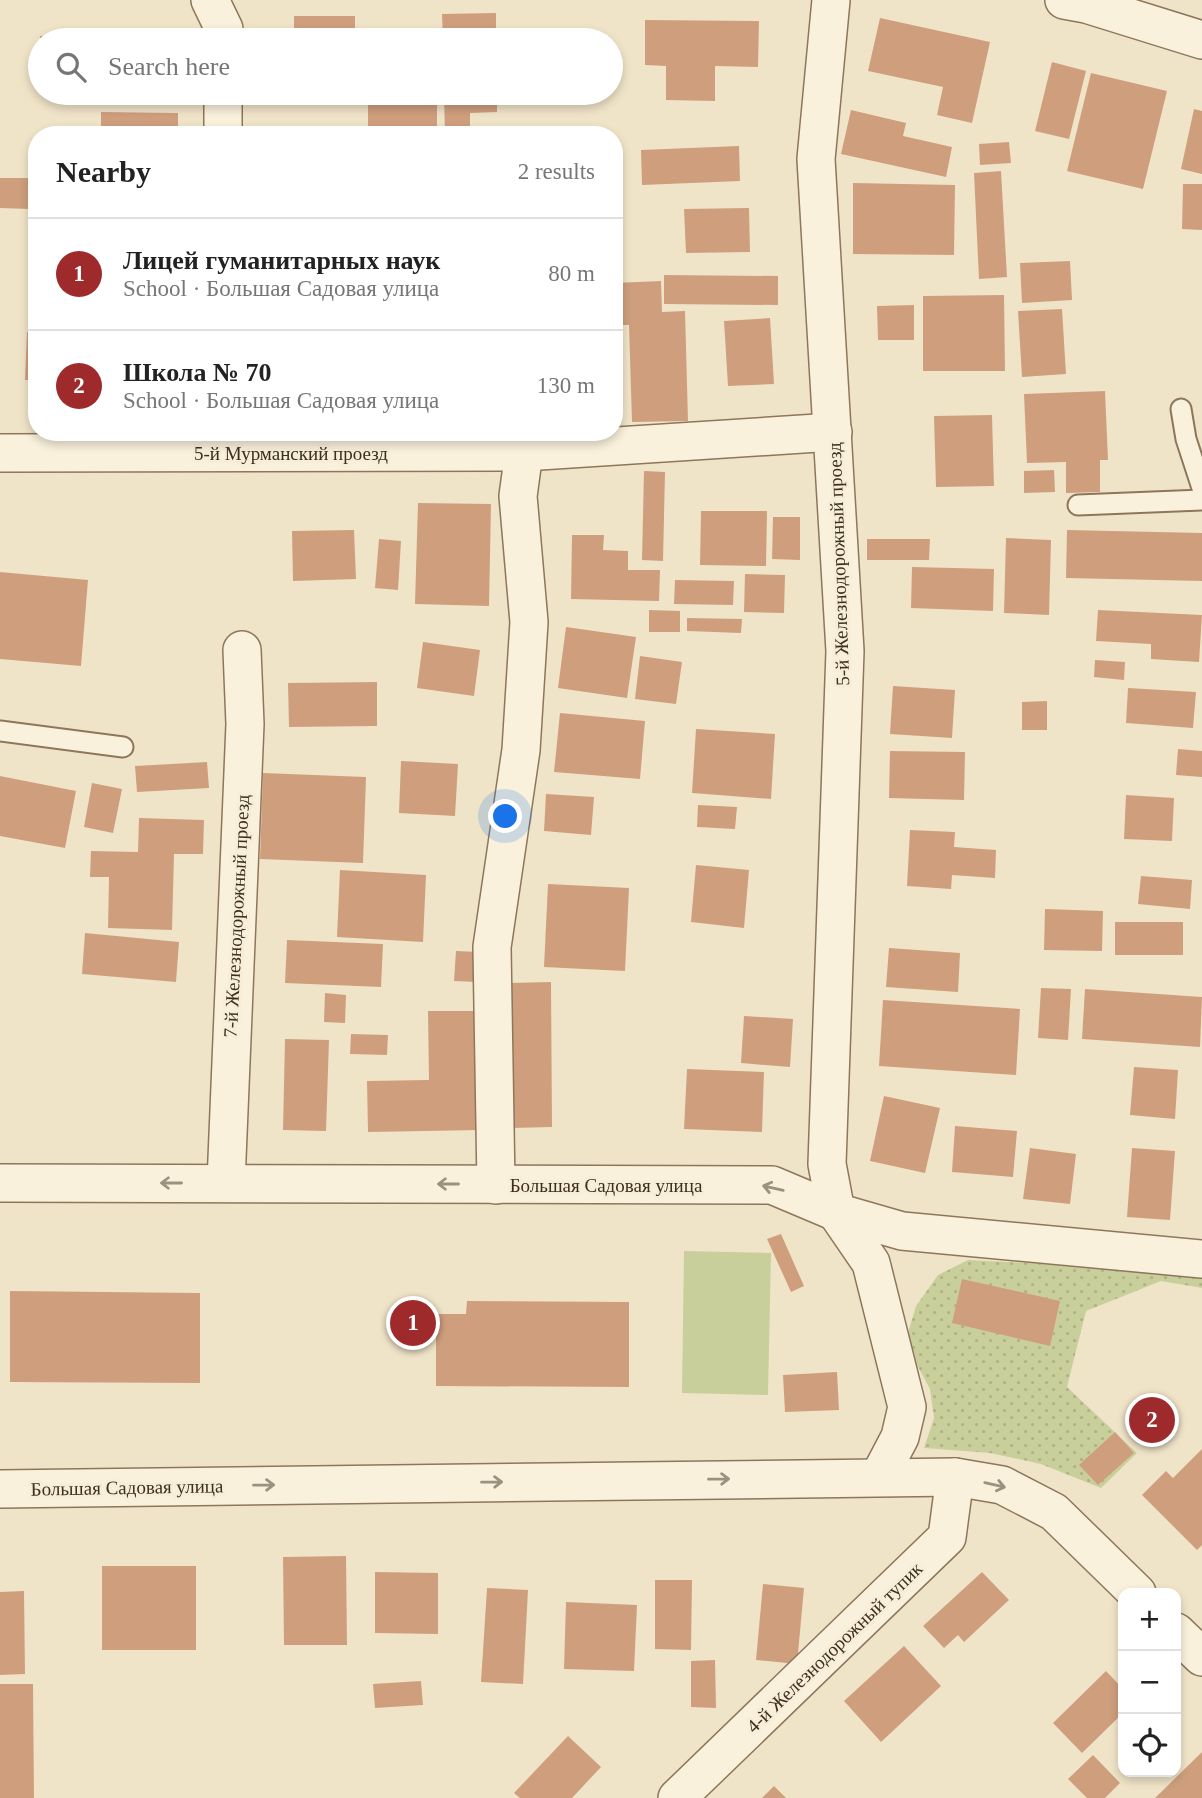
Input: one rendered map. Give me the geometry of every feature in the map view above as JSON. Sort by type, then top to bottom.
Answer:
[{"type":"street","points":[[210,0],[223,28]]},
{"type":"street","name":"5-й Железнодорожный проезд","points":[[831,0],[816,159],[845,651],[827,1164],[836,1212]]},
{"type":"street","points":[[1064,0],[1086,4],[1202,40]]},
{"type":"street","points":[[223,105],[223,126]]},
{"type":"street","name":"5-й Мурманский проезд","points":[[0,453],[225,443],[524,452],[833,432]]},
{"type":"street","points":[[496,1185],[492,947],[522,737],[529,622],[518,496],[524,452]]},
{"type":"street","name":"7-й Железнодорожный проезд","points":[[226,1183],[245,724],[242,650]]},
{"type":"street","name":"Большая Садовая улица","points":[[0,1183],[772,1185],[836,1212],[902,1231],[1202,1259]]},
{"type":"street","points":[[836,1212],[872,1263],[908,1407],[900,1437],[879,1477]]},
{"type":"street","name":"Большая Садовая улица","points":[[0,1489],[955,1477],[1002,1485],[1054,1512],[1132,1588]]},
{"type":"street","name":"4-й Железнодорожный тупик","points":[[677,1798],[947,1537],[955,1477]]},
{"type":"street","points":[[1181,1637],[1202,1657]]},
{"type":"lane","points":[[1181,409],[1186,439],[1202,488]]},
{"type":"lane","points":[[1077,505],[1202,500]]},
{"type":"lane","points":[[0,731],[123,747]]},
{"type":"green space","points":[[684,1251],[771,1253],[768,1395],[682,1393]]},
{"type":"green space","points":[[968,1260],[1202,1273],[1202,1288],[1161,1281],[1086,1311],[1067,1387],[1137,1453],[1101,1488],[1041,1464],[990,1453],[924,1448],[934,1418],[930,1389],[905,1343],[916,1306],[938,1275]]},
{"type":"building","points":[[496,13],[496,28],[443,28],[442,14]]},
{"type":"building","points":[[294,16],[355,16],[355,28],[294,28]]},
{"type":"building","points":[[880,18],[990,42],[972,123],[937,115],[943,87],[868,71]]},
{"type":"building","points":[[645,20],[759,21],[758,67],[715,66],[715,101],[666,100],[666,66],[645,65]]},
{"type":"building","points":[[1052,62],[1086,71],[1069,139],[1035,131]]},
{"type":"building","points":[[1091,73],[1167,91],[1143,189],[1067,171]]},
{"type":"building","points":[[368,105],[437,105],[437,126],[368,126]]},
{"type":"building","points":[[444,105],[497,105],[497,112],[470,113],[470,126],[445,126]]},
{"type":"building","points":[[1194,109],[1202,111],[1202,174],[1181,169]]},
{"type":"building","points":[[851,110],[906,123],[903,136],[952,147],[946,177],[841,154]]},
{"type":"building","points":[[101,112],[178,113],[178,126],[101,126]]},
{"type":"building","points":[[1009,142],[1011,163],[980,165],[979,144]]},
{"type":"building","points":[[739,146],[740,181],[642,185],[641,150]]},
{"type":"building","points":[[1001,171],[1007,277],[979,279],[974,173]]},
{"type":"building","points":[[0,178],[28,178],[28,209],[0,208]]},
{"type":"building","points":[[853,183],[955,185],[954,255],[853,254]]},
{"type":"building","points":[[1183,184],[1202,184],[1202,230],[1182,229]]},
{"type":"building","points":[[749,208],[750,252],[686,253],[684,209]]},
{"type":"building","points":[[1070,261],[1072,300],[1022,303],[1020,263]]},
{"type":"building","points":[[664,275],[778,276],[778,305],[664,304]]},
{"type":"building","points":[[661,281],[662,312],[685,311],[688,421],[632,422],[629,325],[623,325],[623,283]]},
{"type":"building","points":[[1004,295],[1005,371],[923,371],[923,296]]},
{"type":"building","points":[[914,305],[914,340],[878,340],[877,306]]},
{"type":"building","points":[[1062,309],[1066,374],[1022,377],[1018,311]]},
{"type":"building","points":[[770,318],[774,384],[728,386],[724,321]]},
{"type":"building","points":[[27,332],[28,332],[28,380],[25,380]]},
{"type":"building","points":[[1105,391],[1108,460],[1100,460],[1100,492],[1066,493],[1066,462],[1027,463],[1024,394]]},
{"type":"building","points":[[992,415],[994,486],[936,487],[934,416]]},
{"type":"building","points":[[1054,470],[1055,492],[1024,493],[1024,471]]},
{"type":"building","points":[[644,471],[665,472],[663,561],[642,560]]},
{"type":"building","points":[[418,503],[491,504],[489,606],[415,604]]},
{"type":"building","points":[[701,511],[767,511],[766,566],[700,565]]},
{"type":"building","points":[[773,517],[800,517],[800,560],[772,559]]},
{"type":"building","points":[[354,530],[356,579],[293,581],[292,531]]},
{"type":"building","points":[[1067,530],[1202,533],[1202,581],[1066,578]]},
{"type":"building","points":[[572,535],[604,535],[603,550],[628,551],[628,570],[660,570],[659,601],[571,599]]},
{"type":"building","points":[[1006,538],[1051,540],[1049,615],[1004,613]]},
{"type":"building","points":[[379,539],[401,541],[398,590],[375,588]]},
{"type":"building","points":[[867,539],[930,539],[929,560],[867,560]]},
{"type":"building","points":[[912,567],[994,569],[993,611],[911,608]]},
{"type":"building","points":[[0,572],[88,580],[81,666],[0,659]]},
{"type":"building","points":[[745,574],[785,575],[784,613],[744,612]]},
{"type":"building","points":[[675,580],[734,581],[733,605],[674,604]]},
{"type":"building","points":[[649,610],[680,611],[680,632],[649,632]]},
{"type":"building","points":[[1098,610],[1202,615],[1199,662],[1151,659],[1151,644],[1096,641]]},
{"type":"building","points":[[687,618],[742,619],[741,633],[687,631]]},
{"type":"building","points":[[566,627],[636,637],[627,698],[558,688]]},
{"type":"building","points":[[423,642],[480,650],[474,696],[417,688]]},
{"type":"building","points":[[640,656],[682,662],[676,704],[635,699]]},
{"type":"building","points":[[1095,660],[1125,662],[1124,680],[1094,677]]},
{"type":"building","points":[[377,682],[377,726],[289,727],[288,683]]},
{"type":"building","points":[[893,686],[955,690],[952,738],[890,734]]},
{"type":"building","points":[[1128,688],[1196,692],[1193,728],[1126,723]]},
{"type":"building","points":[[1047,701],[1047,730],[1022,730],[1022,702]]},
{"type":"building","points":[[560,713],[645,721],[640,779],[554,772]]},
{"type":"building","points":[[696,729],[775,734],[771,799],[692,793]]},
{"type":"building","points":[[1178,749],[1202,751],[1202,777],[1176,775]]},
{"type":"building","points":[[890,751],[965,752],[964,800],[889,798]]},
{"type":"building","points":[[401,761],[458,764],[455,816],[399,813]]},
{"type":"building","points":[[207,762],[209,788],[137,792],[135,766]]},
{"type":"building","points":[[263,773],[366,777],[363,863],[260,859]]},
{"type":"building","points":[[0,776],[76,791],[65,848],[0,836]]},
{"type":"building","points":[[92,783],[122,789],[113,833],[84,827]]},
{"type":"building","points":[[546,794],[594,797],[591,835],[544,831]]},
{"type":"building","points":[[1126,795],[1174,798],[1172,841],[1124,839]]},
{"type":"building","points":[[698,805],[737,807],[735,829],[697,827]]},
{"type":"building","points":[[139,818],[204,820],[203,854],[174,854],[172,930],[108,928],[109,877],[90,877],[91,851],[138,852]]},
{"type":"building","points":[[910,830],[955,832],[954,847],[996,850],[995,878],[952,875],[951,889],[907,886]]},
{"type":"building","points":[[696,865],[749,870],[744,928],[691,922]]},
{"type":"building","points":[[340,870],[426,875],[423,942],[337,937]]},
{"type":"building","points":[[1141,876],[1192,880],[1190,909],[1138,904]]},
{"type":"building","points":[[548,884],[629,888],[625,971],[544,967]]},
{"type":"building","points":[[1045,909],[1103,911],[1102,951],[1044,950]]},
{"type":"building","points":[[1115,922],[1183,922],[1183,955],[1115,955]]},
{"type":"building","points":[[85,933],[179,942],[176,982],[82,974]]},
{"type":"building","points":[[287,940],[383,944],[381,987],[285,983]]},
{"type":"building","points":[[889,948],[960,953],[958,992],[886,987]]},
{"type":"building","points":[[456,951],[479,952],[476,982],[454,981]]},
{"type":"building","points":[[551,982],[552,1127],[511,1128],[509,983]]},
{"type":"building","points":[[1041,988],[1071,989],[1068,1040],[1038,1038]]},
{"type":"building","points":[[1085,989],[1202,997],[1200,1047],[1082,1039]]},
{"type":"building","points":[[325,993],[346,995],[345,1023],[324,1022]]},
{"type":"building","points":[[883,1000],[1020,1009],[1016,1075],[879,1066]]},
{"type":"building","points":[[428,1011],[480,1011],[482,1130],[368,1132],[367,1081],[429,1080]]},
{"type":"building","points":[[744,1016],[793,1019],[790,1067],[741,1063]]},
{"type":"building","points":[[351,1034],[388,1035],[387,1055],[350,1054]]},
{"type":"building","points":[[285,1039],[329,1040],[326,1131],[283,1130]]},
{"type":"building","points":[[1134,1067],[1178,1070],[1175,1119],[1130,1115]]},
{"type":"building","points":[[687,1069],[764,1072],[762,1132],[684,1129]]},
{"type":"building","points":[[884,1096],[940,1108],[925,1173],[870,1161]]},
{"type":"building","points":[[955,1126],[1017,1131],[1013,1177],[952,1172]]},
{"type":"building","points":[[1030,1148],[1076,1154],[1070,1204],[1023,1199]]},
{"type":"building","points":[[1132,1148],[1175,1151],[1170,1220],[1127,1217]]},
{"type":"building","points":[[781,1234],[804,1286],[791,1292],[767,1239]]},
{"type":"building","points":[[962,1279],[1060,1301],[1050,1346],[952,1323]]},
{"type":"building","points":[[10,1291],[200,1293],[200,1383],[10,1382]]},
{"type":"building","points":[[467,1301],[629,1302],[629,1387],[436,1386],[436,1314],[466,1314]]},
{"type":"building","points":[[837,1372],[839,1410],[785,1412],[783,1375]]},
{"type":"building","points":[[1115,1432],[1134,1453],[1098,1485],[1079,1465]]},
{"type":"building","points":[[1202,1449],[1202,1545],[1197,1550],[1142,1495],[1166,1471],[1173,1478]]},
{"type":"building","points":[[346,1556],[347,1645],[284,1645],[283,1557]]},
{"type":"building","points":[[102,1566],[196,1566],[196,1650],[102,1650]]},
{"type":"building","points":[[375,1572],[438,1573],[438,1634],[375,1633]]},
{"type":"building","points":[[982,1572],[1009,1600],[964,1642],[958,1635],[944,1648],[923,1626]]},
{"type":"building","points":[[655,1580],[692,1580],[691,1650],[655,1649]]},
{"type":"building","points":[[763,1584],[804,1588],[797,1664],[756,1660]]},
{"type":"building","points":[[487,1588],[528,1590],[523,1684],[481,1682]]},
{"type":"building","points":[[24,1591],[25,1674],[0,1675],[0,1592]]},
{"type":"building","points":[[566,1602],[637,1605],[634,1671],[564,1669]]},
{"type":"building","points":[[904,1646],[941,1686],[881,1742],[844,1701]]},
{"type":"building","points":[[715,1660],[716,1708],[691,1707],[691,1661]]},
{"type":"building","points":[[1106,1671],[1118,1684],[1118,1718],[1082,1753],[1053,1723]]},
{"type":"building","points":[[421,1681],[423,1705],[375,1708],[373,1684]]},
{"type":"building","points":[[0,1684],[33,1684],[34,1798],[0,1798]]},
{"type":"building","points":[[568,1736],[601,1767],[572,1798],[520,1798],[514,1793]]},
{"type":"building","points":[[1202,1752],[1202,1798],[1155,1798],[1176,1777],[1181,1777],[1181,1773]]},
{"type":"building","points":[[1093,1755],[1120,1783],[1105,1798],[1087,1798],[1068,1779]]},
{"type":"building","points":[[774,1786],[786,1798],[762,1798]]},
{"type":"place","name":"Лицей гуманитарных наук","points":[[413,1323]]},
{"type":"place","name":"Школа № 70","points":[[1152,1420]]}]
